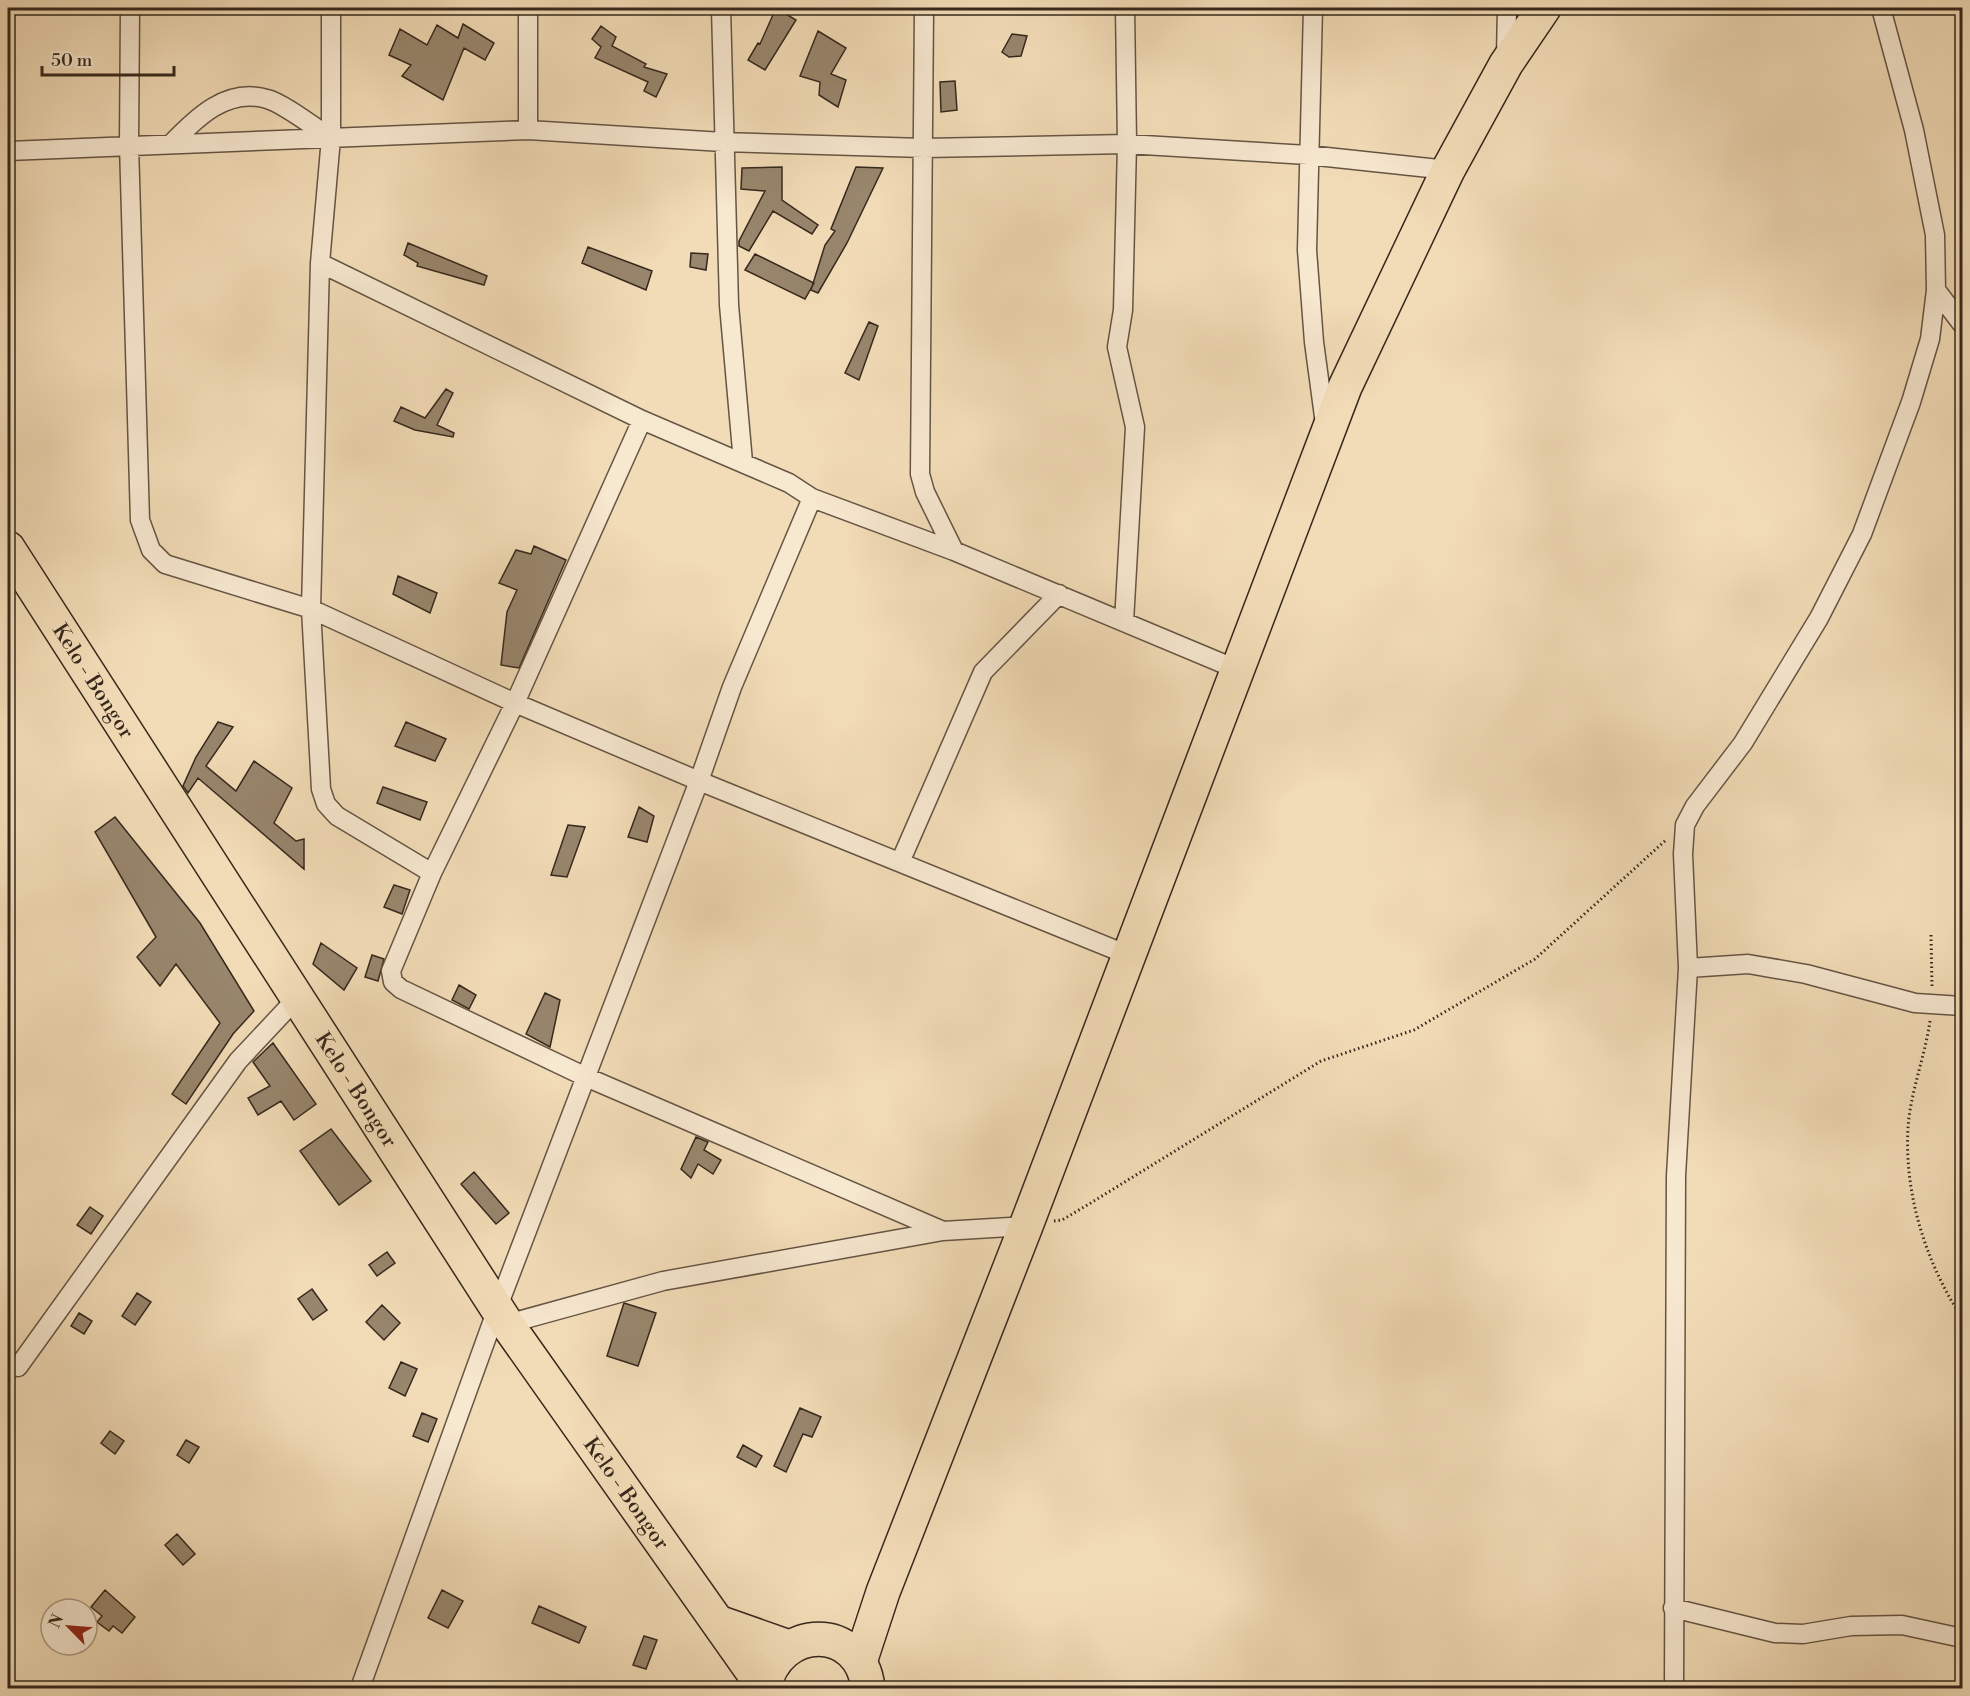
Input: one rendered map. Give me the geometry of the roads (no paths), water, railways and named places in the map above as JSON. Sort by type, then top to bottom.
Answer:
[{"type":"highway","points":[[864,1675],[883,1592],[1026,1226],[1345,387],[1448,170],[1506,64],[1544,8]]},
{"type":"highway","name":"Kelo - Bongor","points":[[8,548],[502,1316],[764,1688]]},
{"type":"highway","points":[[826,1640],[883,1592]]},
{"type":"highway","points":[[718,1622],[789,1647]]},
{"type":"highway","points":[[764,1688],[772,1665],[789,1647],[807,1640],[826,1640],[839,1644],[864,1675]]},
{"type":"street","points":[[130,8],[129,146],[140,520],[151,550],[165,564],[311,609],[514,703],[699,781],[901,860],[1128,955]]},
{"type":"street","points":[[332,8],[331,138],[320,263],[311,609],[321,789],[326,804],[337,816],[432,873]]},
{"type":"street","points":[[528,8],[528,130]]},
{"type":"street","points":[[721,8],[729,305],[743,462]]},
{"type":"street","points":[[924,8],[920,474],[925,492],[954,551]]},
{"type":"street","points":[[1124,622],[1135,427],[1133,409],[1121,374],[1117,347],[1123,310],[1126,144],[1125,8]]},
{"type":"street","points":[[1313,8],[1307,250],[1314,342],[1326,435]]},
{"type":"street","points":[[1506,64],[1507,8]]},
{"type":"street","points":[[1674,1689],[1676,1176],[1688,968],[1683,854],[1685,825],[1695,806],[1754,724],[1819,618],[1862,534],[1911,402],[1930,339],[1936,290],[1935,235],[1914,130],[1881,8]]},
{"type":"street","points":[[171,144],[200,114],[237,96],[268,99],[331,138]]},
{"type":"street","points":[[8,151],[528,130],[723,142],[924,148],[1126,144],[1308,155],[1448,170]]},
{"type":"street","points":[[320,263],[642,420],[789,483],[812,498],[954,551],[1236,669]]},
{"type":"street","points":[[1936,290],[1962,324]]},
{"type":"street","points":[[642,420],[514,703],[432,873],[391,971],[393,982],[401,989],[586,1077],[943,1231]]},
{"type":"street","points":[[360,1689],[502,1316],[586,1077],[740,669],[812,498]]},
{"type":"street","points":[[901,860],[983,672],[1059,594]]},
{"type":"street","points":[[1688,968],[1748,964],[1806,974],[1915,1003],[1962,1006]]},
{"type":"street","points":[[18,1367],[238,1061],[297,998]]},
{"type":"street","points":[[502,1316],[663,1281],[943,1231],[1026,1226]]},
{"type":"street","points":[[1673,1608],[1775,1633],[1803,1634],[1851,1626],[1902,1625],[1962,1638]]}]
